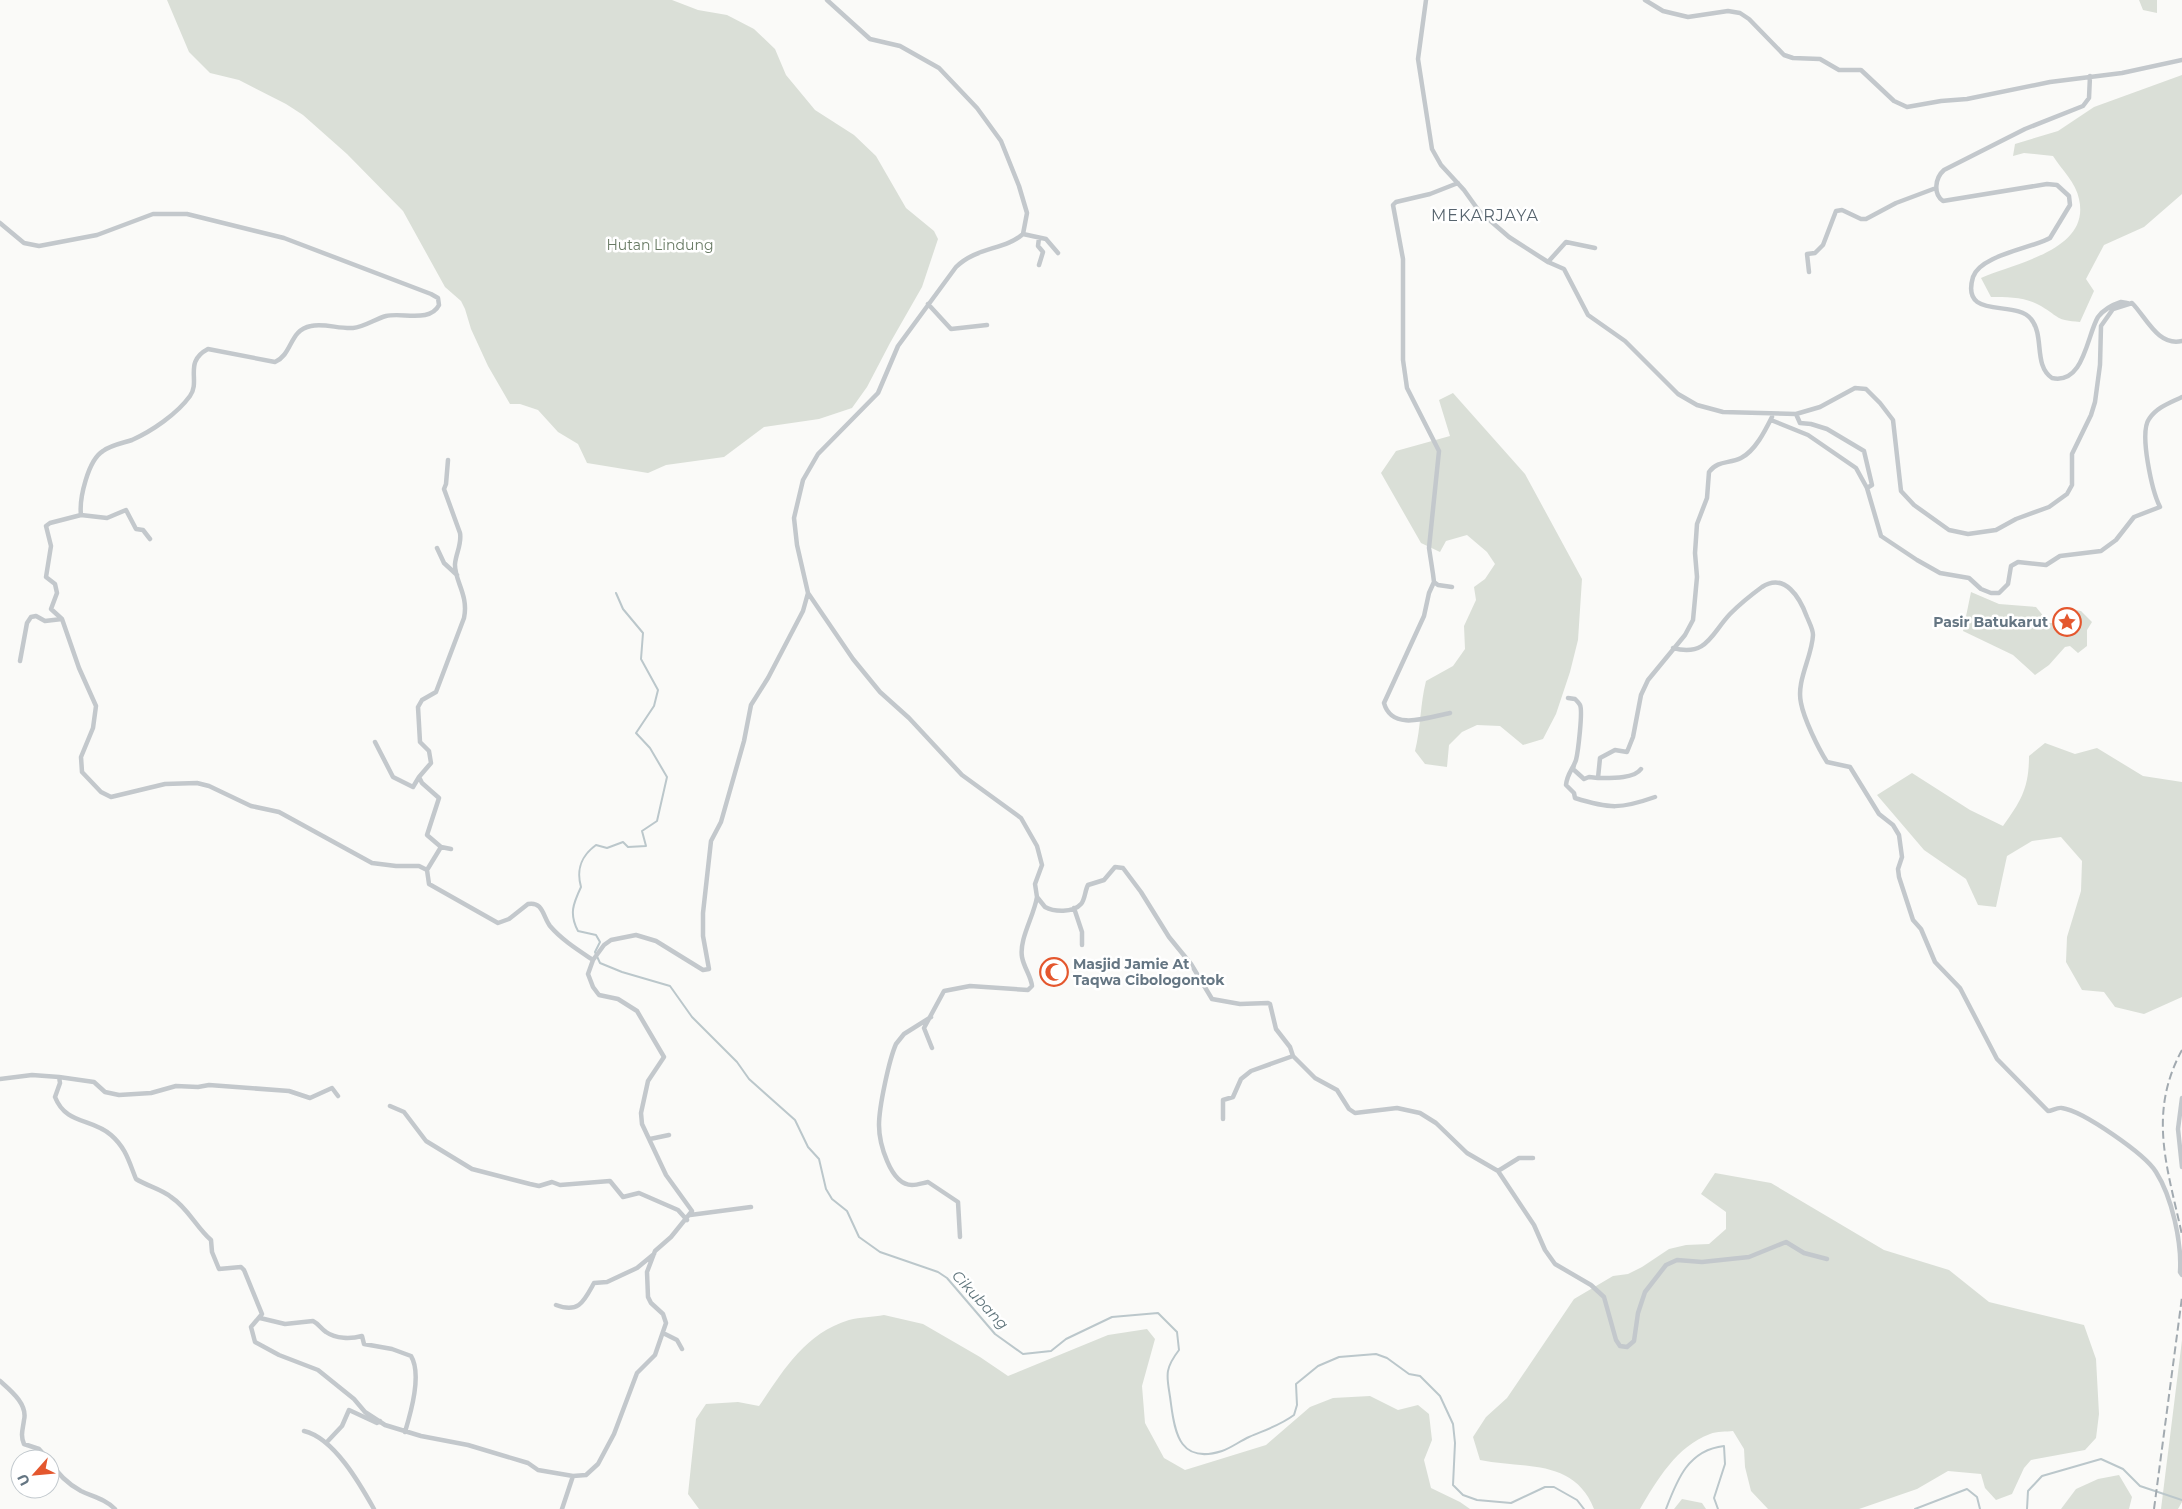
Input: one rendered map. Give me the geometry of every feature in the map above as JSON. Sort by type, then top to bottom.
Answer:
[{"type":"street","points":[[827,0],[870,39],[900,46],[939,68],[977,108],[1001,141],[1019,186],[1027,213],[1023,234],[1012,242],[992,247],[960,263],[928,304],[898,346],[878,393],[818,454],[803,480],[794,518],[808,593],[853,659],[880,692],[908,718],[962,775],[1022,818],[1037,846],[1042,865],[1036,881],[1038,897],[1034,915],[1025,934],[1022,955],[1032,986],[1028,990],[967,986],[944,991],[924,1028],[932,1048]]},
{"type":"street","points":[[1426,0],[1418,59],[1432,149],[1441,165],[1489,221],[1548,262],[1566,272],[1588,315],[1626,341],[1678,394],[1697,405],[1718,411],[1796,414],[1820,407],[1855,388],[1866,389],[1893,420],[1896,435],[1899,486],[1907,498],[1935,522],[1949,530],[1968,534],[1996,530],[2016,519],[2049,507],[2069,492],[2072,485],[2073,453],[2092,415],[2095,402],[2100,365],[2101,326],[2113,309],[2127,303]]},
{"type":"street","points":[[1645,0],[1663,11],[1688,18],[1728,11],[1740,13],[1749,19],[1784,55],[1794,58],[1820,59],[1839,70],[1861,70],[1894,101],[1907,107],[1967,99],[2050,82],[2122,73],[2182,60]]},
{"type":"street","points":[[2090,76],[2089,98],[2083,106],[2025,129],[1944,170],[1938,177],[1936,188],[1940,199],[1946,201],[2047,184],[2056,185],[2069,196],[2070,205],[2050,238],[2012,251],[1986,264],[1974,273],[1971,286],[1975,297],[1984,306],[2018,310],[2031,318],[2038,334],[2043,369],[2052,378],[2060,379],[2078,367],[2098,318],[2104,311],[2121,302],[2133,304],[2162,338],[2173,342],[2182,341]]},
{"type":"street","points":[[1450,713],[1411,721],[1402,720],[1390,713],[1384,703],[1424,616],[1429,593],[1434,582],[1429,548],[1439,451],[1407,388],[1403,360],[1403,259],[1393,205],[1396,202],[1435,192],[1458,183]]},
{"type":"street","points":[[1809,272],[1807,254],[1815,253],[1823,245],[1836,212],[1842,210],[1861,219],[1866,219],[1896,202],[1936,188]]},
{"type":"street","points":[[0,223],[24,243],[39,246],[97,235],[153,214],[188,214],[284,238],[432,294],[439,302],[439,307],[434,311],[422,315],[387,316],[355,328],[315,326],[305,328],[293,337],[286,355],[275,362],[211,349],[205,350],[194,363],[191,394],[183,405],[157,425],[134,439],[102,451],[94,460],[84,488],[81,515]]},
{"type":"street","points":[[1023,234],[1046,239],[1058,253]]},
{"type":"street","points":[[1039,238],[1038,246],[1043,252],[1039,265]]},
{"type":"street","points":[[1548,262],[1566,242],[1596,248]]},
{"type":"street","points":[[928,304],[951,329],[987,325]]},
{"type":"street","points":[[1771,420],[1808,435],[1856,468],[1867,488],[1881,536],[1940,573],[1968,578],[1986,591],[1999,593],[2008,584],[2011,566],[2018,562],[2046,565],[2060,556],[2102,551],[2116,540],[2134,517],[2160,507],[2151,483],[2146,445],[2148,421],[2156,410],[2182,397]]},
{"type":"street","points":[[1598,778],[1600,758],[1616,750],[1627,752],[1633,738],[1641,695],[1651,675],[1685,635],[1693,620],[1698,577],[1695,553],[1697,524],[1707,498],[1709,472],[1717,464],[1737,460],[1747,455],[1774,414]]},
{"type":"street","points":[[1796,414],[1800,423],[1827,429],[1864,451],[1872,485],[1867,488]]},
{"type":"street","points":[[376,742],[393,778],[412,787],[431,763],[429,751],[420,742],[418,706],[422,700],[436,692],[464,618],[465,602],[455,565],[461,539],[460,533],[444,489],[448,460]]},
{"type":"street","points":[[150,539],[143,530],[136,529],[126,510],[107,518],[81,515],[50,523],[46,526],[51,546],[46,577],[55,584],[57,593],[51,609],[62,619],[79,668],[96,706],[93,728],[81,757],[82,772],[101,792],[111,797],[165,784],[197,783],[209,786],[251,806],[279,812],[372,863],[419,866],[427,870]]},
{"type":"street","points":[[438,548],[444,563],[458,575]]},
{"type":"street","points":[[1434,582],[1438,585],[1452,587]]},
{"type":"street","points":[[1673,648],[1688,650],[1704,646],[1741,604],[1772,582],[1779,582],[1788,586],[1797,596],[1813,633],[1800,694],[1802,708],[1827,762],[1850,767],[1879,814],[1898,832],[1902,858],[1898,869],[1899,878],[1913,920],[1921,929],[1935,962],[1960,988],[1994,1055],[2015,1080],[2048,1111],[2063,1108],[2093,1121],[2154,1169],[2170,1204],[2178,1239],[2180,1272],[2182,1275]]},
{"type":"street","points":[[556,1306],[566,1309],[575,1308],[587,1297],[594,1283],[607,1282],[637,1268],[690,1215],[692,1209],[666,1176],[642,1124],[642,1113],[648,1081],[664,1057],[637,1011],[615,998],[599,995],[593,987],[588,974],[593,960],[601,949],[616,938],[642,936],[656,941],[703,970],[709,969],[703,936],[703,917],[711,842],[721,822],[744,741],[749,708],[803,611],[808,593]]},
{"type":"street","points":[[20,660],[27,623],[30,617],[36,616],[45,621],[62,619]]},
{"type":"street","points":[[1568,698],[1575,698],[1580,704],[1582,715],[1573,769],[1584,779],[1589,777],[1613,779],[1636,774],[1641,768]]},
{"type":"street","points":[[1575,763],[1567,774],[1566,785],[1574,793],[1575,798],[1604,807],[1630,806],[1655,797]]},
{"type":"street","points":[[419,777],[423,784],[439,797],[427,837],[441,848],[451,848]]},
{"type":"street","points":[[441,848],[427,870],[429,884],[498,923],[509,919],[528,904],[535,904],[542,910],[553,930],[593,960]]},
{"type":"street","points":[[1038,897],[1048,909],[1067,910],[1074,908],[1082,903],[1088,885],[1104,880],[1113,869],[1122,867],[1141,892],[1169,937],[1191,964],[1212,1000],[1240,1004],[1270,1004],[1276,1029],[1290,1047],[1293,1056],[1315,1078],[1337,1090],[1352,1112],[1398,1108],[1420,1114],[1436,1122],[1466,1153],[1498,1171],[1534,1225],[1545,1250],[1555,1264],[1591,1285],[1604,1297],[1616,1340],[1622,1347],[1629,1346],[1634,1341],[1638,1313],[1647,1287],[1664,1267],[1673,1261],[1702,1262],[1749,1257],[1786,1242],[1804,1253],[1826,1259]]},
{"type":"street","points":[[1074,908],[1082,932],[1082,945]]},
{"type":"street","points":[[931,1017],[904,1034],[896,1044],[879,1125],[886,1158],[892,1172],[900,1180],[912,1185],[928,1182],[958,1202],[960,1237]]},
{"type":"street","points":[[1223,1119],[1223,1100],[1233,1097],[1241,1079],[1251,1071],[1293,1056]]},
{"type":"street","points":[[0,1079],[32,1075],[59,1077],[94,1082],[105,1092],[119,1095],[151,1093],[176,1086],[198,1087],[209,1085],[289,1091],[310,1098],[332,1088],[338,1096]]},
{"type":"street","points":[[59,1077],[60,1083],[55,1097],[60,1108],[76,1119],[109,1133],[130,1160],[136,1179],[169,1195],[186,1210],[202,1232],[211,1240],[212,1252],[219,1269],[243,1268],[262,1314],[250,1329],[254,1342],[278,1355],[318,1370],[354,1399],[365,1412],[380,1422],[405,1432],[468,1445],[528,1463],[538,1470],[573,1476],[586,1475],[598,1464],[614,1434],[637,1373],[653,1357],[666,1326],[665,1317],[651,1303],[647,1286],[647,1272],[654,1253]]},
{"type":"street","points":[[2182,1098],[2178,1129],[2182,1167]]},
{"type":"street","points":[[390,1106],[404,1112],[426,1141],[473,1170],[539,1186],[552,1182],[560,1185],[610,1181],[623,1197],[639,1193],[678,1210],[687,1220]]},
{"type":"street","points":[[650,1139],[669,1135]]},
{"type":"street","points":[[1498,1171],[1519,1158],[1534,1158]]},
{"type":"street","points":[[690,1215],[751,1207]]},
{"type":"street","points":[[260,1318],[285,1324],[314,1322],[325,1332],[334,1336],[345,1338],[362,1336],[364,1344],[392,1349],[411,1356],[416,1366],[413,1405],[405,1432]]},
{"type":"street","points":[[663,1333],[676,1340],[682,1349]]},
{"type":"street","points":[[0,1381],[12,1390],[19,1400],[25,1417],[21,1432],[24,1444],[39,1449]]},
{"type":"street","points":[[326,1444],[342,1426],[349,1410],[375,1422],[380,1422]]},
{"type":"street","points":[[304,1431],[326,1444],[344,1464],[374,1509]]},
{"type":"street","points":[[60,1474],[76,1487],[100,1498],[115,1509]]},
{"type":"street","points":[[562,1509],[573,1476]]},
{"type":"green space","name":"Hutan Lindung","points":[[167,0],[672,0],[698,10],[727,15],[754,29],[775,49],[786,75],[815,110],[854,135],[876,156],[906,208],[934,231],[938,239],[922,287],[867,387],[852,408],[819,419],[764,427],[724,457],[666,465],[648,473],[587,463],[578,444],[558,432],[538,410],[520,404],[510,404],[488,366],[471,329],[461,301],[445,287],[403,211],[347,154],[303,115],[239,80],[210,73],[189,52]]},
{"type":"green space","points":[[2139,0],[2157,0],[2157,13],[2143,10]]},
{"type":"green space","points":[[2182,75],[2182,194],[2144,227],[2104,245],[2086,279],[2094,291],[2080,322],[2062,319],[2041,306],[2023,299],[1991,297],[1981,278],[2029,260],[2062,243],[2073,231],[2080,217],[2079,199],[2075,188],[2053,156],[2024,153],[2013,156],[2015,144],[2058,131],[2094,107]]},
{"type":"green space","points":[[1453,393],[1525,474],[1582,579],[1578,640],[1556,714],[1543,739],[1523,745],[1500,726],[1477,725],[1462,732],[1449,745],[1447,767],[1425,764],[1415,751],[1426,681],[1453,666],[1465,649],[1464,626],[1476,600],[1474,587],[1485,579],[1495,564],[1487,552],[1467,535],[1446,541],[1440,552],[1421,543],[1381,473],[1396,451],[1450,436],[1439,400]]},
{"type":"green space","points":[[1971,592],[1999,604],[2036,607],[2049,623],[2054,623],[2059,614],[2066,608],[2081,611],[2092,622],[2087,630],[2087,646],[2078,653],[2070,646],[2065,647],[2049,665],[2035,675],[2013,655],[1963,631]]},
{"type":"green space","points":[[2045,743],[2075,754],[2097,748],[2143,776],[2182,782],[2182,997],[2144,1014],[2115,1007],[2104,992],[2082,990],[2066,962],[2067,937],[2081,891],[2082,861],[2061,837],[2032,841],[2007,856],[1996,907],[1978,905],[1966,879],[1924,850],[1877,795],[1912,773],[1970,810],[2003,826],[2015,809],[2026,786],[2029,756]]},
{"type":"green space","points":[[1715,1173],[1771,1183],[1884,1250],[1949,1270],[1989,1302],[2084,1325],[2096,1359],[2099,1414],[2096,1438],[2085,1450],[2031,1460],[2024,1468],[2012,1494],[1996,1500],[1985,1488],[1981,1474],[1948,1471],[1917,1489],[1859,1509],[1768,1509],[1751,1491],[1745,1467],[1744,1449],[1733,1431],[1713,1433],[1698,1439],[1678,1455],[1653,1487],[1640,1509],[1594,1509],[1585,1493],[1574,1481],[1560,1473],[1530,1466],[1480,1460],[1473,1437],[1486,1417],[1507,1398],[1574,1299],[1613,1276],[1628,1274],[1642,1267],[1669,1249],[1686,1245],[1709,1244],[1726,1229],[1726,1212],[1701,1194]]},
{"type":"green space","points":[[884,1315],[923,1324],[980,1357],[1008,1376],[1108,1335],[1147,1329],[1155,1339],[1142,1386],[1145,1423],[1164,1458],[1185,1470],[1266,1445],[1310,1407],[1333,1398],[1370,1396],[1398,1410],[1418,1405],[1429,1414],[1432,1440],[1424,1460],[1431,1488],[1470,1509],[699,1509],[688,1494],[696,1419],[706,1404],[738,1402],[759,1406],[796,1355],[819,1334],[849,1320]]},
{"type":"green space","points":[[2182,1340],[2182,1502],[2178,1509],[2161,1509]]},
{"type":"green space","points":[[2119,1475],[2132,1497],[2129,1509],[2061,1509],[2076,1489],[2098,1479]]},
{"type":"green space","points":[[1682,1499],[1702,1503],[1706,1509],[1674,1509]]},
{"type":"waterway","name":"Cikubang","points":[[616,593],[623,609],[643,633],[641,659],[658,690],[654,706],[636,733],[650,748],[667,777],[657,821],[642,831],[646,846],[628,847],[623,842],[607,848],[596,845],[583,858],[579,874],[581,887],[573,909],[575,925],[578,931],[596,935],[600,942],[595,952],[600,963],[622,972],[670,986],[692,1017],[737,1062],[749,1079],[795,1120],[808,1147],[819,1159],[826,1189],[832,1199],[847,1211],[859,1237],[880,1252],[938,1272],[947,1278],[995,1334],[1023,1354],[1051,1351],[1066,1339],[1112,1317],[1158,1313],[1177,1332],[1179,1350],[1168,1370],[1175,1426],[1183,1444],[1197,1454],[1208,1454],[1225,1450],[1294,1415],[1297,1405],[1296,1384],[1318,1366],[1339,1357],[1376,1354],[1387,1358],[1409,1374],[1420,1376],[1440,1396],[1453,1424],[1455,1443],[1453,1485],[1463,1495],[1477,1500],[1511,1503],[1545,1487],[1554,1487],[1577,1500],[1584,1509]]},
{"type":"waterway","name":"Cikubang","points":[[1666,1509],[1680,1477],[1693,1460],[1701,1453],[1724,1446],[1725,1464],[1714,1498],[1718,1509]]},
{"type":"waterway","name":"Cikubang","points":[[2027,1509],[2028,1491],[2042,1476],[2101,1459],[2123,1469],[2140,1486],[2182,1500]]},
{"type":"waterway","name":"Cikubang","points":[[1915,1509],[1967,1489],[1977,1497],[1980,1509]]},
{"type":"railway","points":[[2182,1050],[2171,1074],[2165,1097],[2163,1119],[2167,1164],[2182,1235]]},
{"type":"railway","points":[[2154,1509],[2182,1297]]},
{"type":"place","name":"Pasir Batukarut","points":[[2067,622]]},
{"type":"place","name":"Masjid Jamie At Taqwa Cibologontok","points":[[1054,972]]},
{"type":"district","name":"MEKARJAYA","points":[[1485,215]]}]
